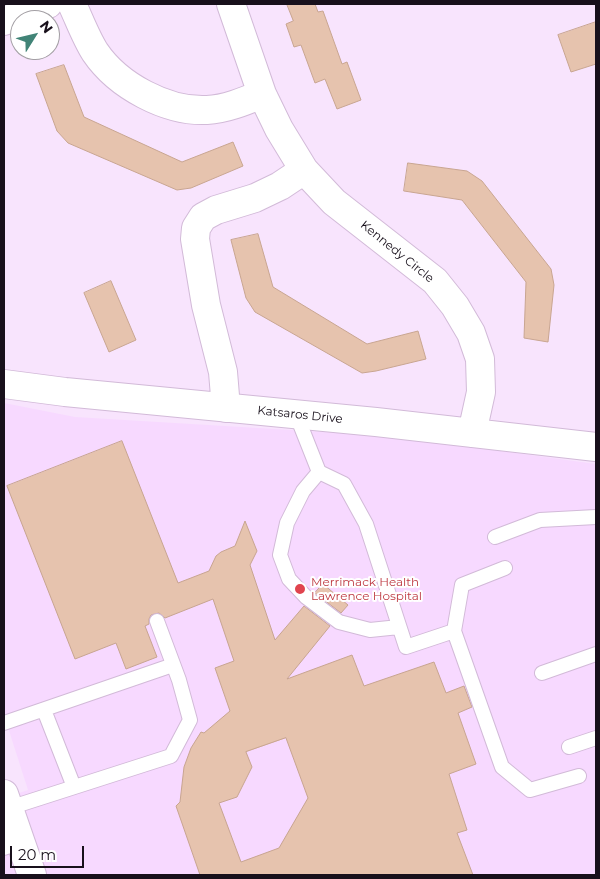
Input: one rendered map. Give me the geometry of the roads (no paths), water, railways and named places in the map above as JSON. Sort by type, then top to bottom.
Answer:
[{"type":"street","points":[[4,21],[48,4]]},
{"type":"street","points":[[72,4],[95,52],[116,75],[150,99],[180,108],[208,110],[238,103],[262,94]]},
{"type":"street","name":"Kennedy Circle","points":[[231,4],[262,94],[279,129],[304,170],[334,202],[434,282],[455,306],[472,333],[480,359],[481,392],[472,433]]},
{"type":"street","points":[[226,408],[223,372],[206,304],[195,239],[196,228],[203,217],[216,210],[255,198],[280,186],[304,170]]},
{"type":"street","name":"Katsaros Drive","points":[[4,384],[596,447]]},
{"type":"street","points":[[6,801],[12,845],[32,875]]},
{"type":"lane","points":[[296,414],[318,472],[344,484],[366,524],[406,647],[454,632]]},
{"type":"lane","points":[[318,472],[303,491],[287,523],[280,555],[289,579],[306,596],[339,622],[370,630],[399,626]]},
{"type":"lane","points":[[495,537],[540,520],[596,518]]},
{"type":"lane","points":[[505,568],[462,585],[454,632],[502,767],[530,790],[579,776]]},
{"type":"lane","points":[[6,801],[74,788],[171,756],[190,720],[157,621]]},
{"type":"lane","points":[[542,673],[596,654]]},
{"type":"lane","points":[[4,724],[173,666]]},
{"type":"lane","points":[[44,710],[74,788]]},
{"type":"lane","points":[[569,747],[596,738]]},
{"type":"place","name":"Merrimack Health Lawrence Hospital","points":[[300,589]]}]
